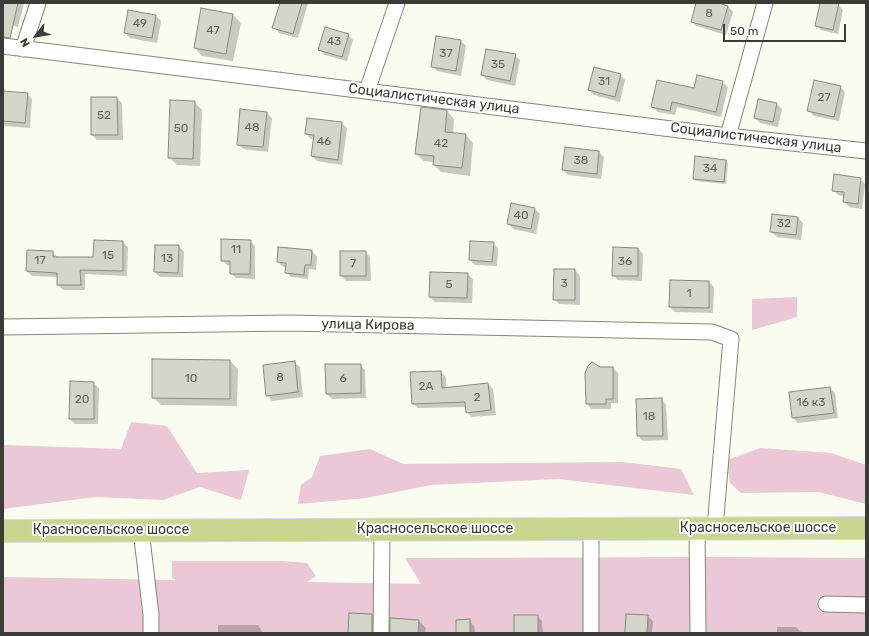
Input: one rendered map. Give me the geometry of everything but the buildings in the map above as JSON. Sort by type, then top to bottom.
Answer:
[{"type":"highway","name":"Красносельское шоссе","points":[[3,531],[866,528]]},
{"type":"street","points":[[23,49],[38,3]]},
{"type":"street","points":[[367,91],[397,3]]},
{"type":"street","points":[[728,136],[765,3]]},
{"type":"street","name":"Социалистическая улица","points":[[3,46],[728,136],[866,151]]},
{"type":"street","name":"улица Кирова","points":[[3,326],[296,323],[712,332],[731,339],[706,528]]},
{"type":"street","points":[[698,633],[706,528]]},
{"type":"street","points":[[381,633],[382,529]]},
{"type":"street","points":[[591,529],[591,633]]},
{"type":"street","points":[[141,530],[151,615],[151,633]]},
{"type":"street","points":[[826,604],[866,605]]},
{"type":"shaded area","points":[[797,297],[797,317],[752,330],[752,299]]},
{"type":"shaded area","points":[[131,422],[167,426],[197,473],[249,470],[241,500],[200,487],[163,500],[95,497],[3,509],[3,445],[121,449]]},
{"type":"shaded area","points":[[760,448],[831,453],[866,465],[866,504],[818,492],[741,493],[730,483],[727,460]]},
{"type":"shaded area","points":[[370,449],[403,464],[622,462],[681,469],[694,495],[558,479],[431,485],[366,498],[298,504],[301,485],[312,477],[320,456]]},
{"type":"shaded area","points":[[405,558],[866,558],[866,633],[3,633],[3,577],[176,580],[172,578],[172,561],[283,561],[307,563],[316,576],[307,582],[421,584]]}]
